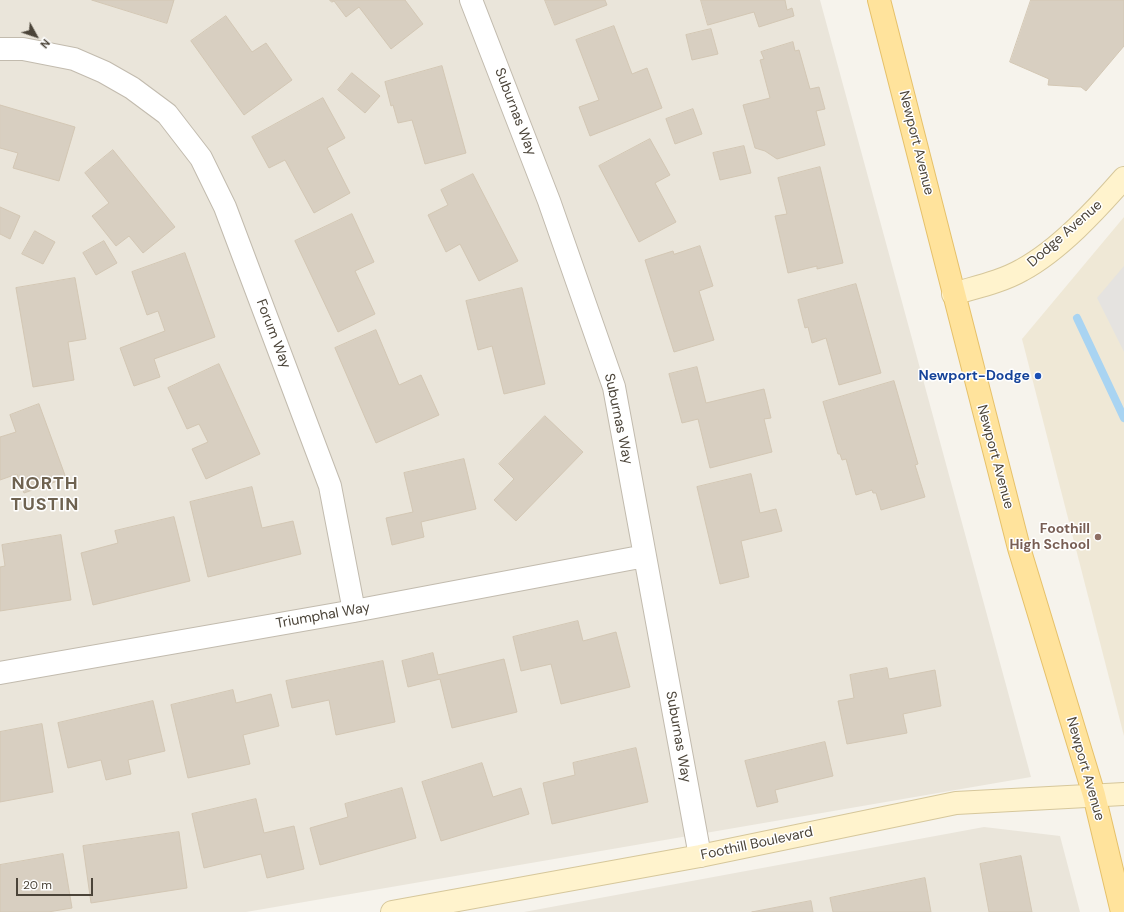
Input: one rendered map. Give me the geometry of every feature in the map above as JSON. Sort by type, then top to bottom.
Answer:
[{"type":"main road","name":"Newport Avenue","points":[[879,0],[1019,548],[1094,795],[1122,912]]},
{"type":"street","name":"Suburnas Way","points":[[472,0],[549,202],[614,387],[700,856]]},
{"type":"street","name":"Forum Way","points":[[0,49],[23,49],[74,60],[104,72],[132,88],[167,114],[201,158],[225,207],[330,486],[354,611]]},
{"type":"street","name":"Dodge Avenue","points":[[953,294],[1012,275],[1037,260],[1079,226],[1124,178]]},
{"type":"street","name":"Triumphal Way","points":[[0,674],[354,611],[645,556]]},
{"type":"street","name":"Foothill Boulevard","points":[[392,912],[700,856],[956,803],[1124,794]]},
{"type":"shaded area","points":[[0,0],[820,0],[1031,777],[246,912],[0,912]]},
{"type":"shaded area","name":"Foothill High School","points":[[1124,217],[1124,736],[1022,339]]},
{"type":"shaded area","points":[[1124,266],[1124,352],[1097,298]]},
{"type":"shaded area","points":[[984,827],[1060,836],[1080,912],[524,912]]},
{"type":"building","points":[[92,0],[174,0],[167,23]]},
{"type":"building","points":[[330,0],[405,0],[423,24],[391,49],[359,7],[346,17],[334,1],[332,2]]},
{"type":"building","points":[[545,0],[605,0],[607,5],[555,25]]},
{"type":"building","points":[[701,0],[785,0],[787,10],[792,8],[794,16],[759,27],[754,12],[708,25]]},
{"type":"building","points":[[1031,0],[1124,0],[1124,46],[1086,91],[1081,87],[1048,85],[1049,79],[1010,62]]},
{"type":"building","points":[[226,16],[252,52],[266,43],[292,80],[244,115],[191,41]]},
{"type":"building","points":[[614,26],[632,74],[647,68],[662,108],[590,136],[579,107],[599,100],[576,40]]},
{"type":"building","points":[[711,29],[718,54],[692,60],[686,35]]},
{"type":"building","points":[[793,42],[795,51],[799,50],[810,89],[819,87],[825,109],[816,111],[825,145],[777,159],[765,151],[755,148],[743,105],[770,98],[760,60],[764,59],[761,52]]},
{"type":"building","points":[[442,66],[466,153],[425,164],[412,120],[398,123],[393,105],[391,106],[385,82]]},
{"type":"building","points":[[352,73],[380,96],[365,113],[338,90]]},
{"type":"building","points":[[323,98],[345,138],[327,148],[350,193],[314,213],[285,160],[269,168],[252,137]]},
{"type":"building","points":[[0,105],[75,127],[59,181],[13,168],[18,153],[0,148]]},
{"type":"building","points":[[693,109],[702,134],[675,144],[666,119]]},
{"type":"building","points":[[650,139],[670,175],[655,183],[676,222],[639,242],[599,166]]},
{"type":"building","points":[[744,146],[751,173],[720,180],[713,153]]},
{"type":"building","points":[[113,150],[175,227],[143,253],[129,236],[116,246],[92,216],[109,203],[85,173]]},
{"type":"building","points":[[820,167],[843,263],[817,269],[817,266],[788,273],[775,216],[787,214],[778,178]]},
{"type":"building","points":[[473,174],[518,261],[479,281],[460,244],[446,252],[428,215],[448,205],[441,190]]},
{"type":"building","points":[[0,207],[20,216],[10,239],[0,234]]},
{"type":"building","points":[[352,214],[374,262],[355,271],[375,314],[338,332],[295,241]]},
{"type":"building","points":[[35,231],[55,242],[43,264],[22,254]]},
{"type":"building","points":[[104,241],[117,263],[96,275],[83,253]]},
{"type":"building","points":[[700,246],[713,286],[699,291],[714,340],[674,352],[645,260],[673,251],[674,254]]},
{"type":"building","points":[[185,253],[215,337],[154,359],[160,377],[134,386],[120,348],[165,331],[158,311],[147,315],[132,272]]},
{"type":"building","points":[[75,278],[86,339],[68,342],[74,380],[33,387],[16,288]]},
{"type":"building","points":[[856,284],[881,373],[839,385],[826,338],[812,343],[808,327],[805,328],[798,300]]},
{"type":"building","points":[[522,288],[545,384],[504,394],[492,346],[478,350],[466,301]]},
{"type":"building","points":[[376,330],[399,385],[421,375],[439,415],[376,443],[335,348]]},
{"type":"building","points":[[219,364],[260,454],[206,479],[192,449],[208,442],[199,424],[187,429],[168,388]]},
{"type":"building","points":[[697,367],[706,403],[764,389],[771,418],[764,419],[772,452],[710,468],[698,419],[682,423],[669,374]]},
{"type":"building","points":[[894,381],[918,464],[915,465],[925,497],[881,510],[876,493],[873,493],[872,490],[856,495],[846,459],[842,460],[840,454],[838,454],[823,402]]},
{"type":"building","points":[[39,404],[66,478],[24,493],[17,474],[0,480],[0,437],[16,432],[10,415]]},
{"type":"building","points":[[545,416],[583,452],[516,521],[494,500],[514,479],[499,464]]},
{"type":"building","points":[[464,459],[476,509],[421,522],[424,537],[392,545],[386,518],[413,512],[404,473]]},
{"type":"building","points":[[751,474],[760,513],[776,509],[782,531],[741,541],[749,577],[720,584],[697,487]]},
{"type":"building","points":[[252,487],[262,528],[293,521],[301,554],[208,577],[190,502]]},
{"type":"building","points":[[174,517],[190,581],[93,605],[81,553],[118,543],[115,531]]},
{"type":"building","points":[[61,535],[71,600],[0,611],[0,567],[5,566],[2,545]]},
{"type":"building","points":[[578,621],[583,641],[616,632],[630,687],[561,704],[551,664],[521,671],[513,637]]},
{"type":"building","points":[[433,653],[438,675],[504,659],[517,712],[452,728],[440,679],[408,687],[402,661]]},
{"type":"building","points":[[383,661],[395,722],[336,735],[329,700],[292,708],[286,681]]},
{"type":"building","points":[[887,668],[889,679],[935,670],[941,706],[903,714],[907,733],[847,744],[838,701],[854,698],[850,675]]},
{"type":"building","points":[[233,690],[236,703],[271,694],[279,726],[243,735],[250,764],[188,778],[171,705]]},
{"type":"building","points":[[153,701],[165,751],[128,760],[131,774],[106,780],[101,760],[68,768],[58,723]]},
{"type":"building","points":[[42,724],[53,792],[0,802],[0,732]]},
{"type":"building","points":[[825,742],[833,776],[775,790],[778,802],[757,807],[745,761]]},
{"type":"building","points":[[636,748],[648,802],[552,824],[543,783],[575,775],[573,763]]},
{"type":"building","points":[[482,763],[493,797],[521,788],[529,814],[441,841],[422,782]]},
{"type":"building","points":[[402,788],[416,838],[320,865],[310,828],[348,817],[345,804]]},
{"type":"building","points":[[256,799],[264,833],[294,826],[304,869],[267,878],[261,854],[204,868],[192,814]]},
{"type":"building","points":[[179,832],[187,888],[91,903],[83,846]]},
{"type":"building","points":[[63,854],[72,908],[48,912],[0,912],[0,865]]},
{"type":"building","points":[[1021,856],[1032,912],[989,912],[980,864]]},
{"type":"building","points":[[925,878],[931,912],[833,912],[830,898]]},
{"type":"building","points":[[811,901],[813,912],[752,912]]},
{"type":"waterway","points":[[1077,318],[1124,418]]},
{"type":"place","name":"Newport-Dodge","points":[[1038,376]]},
{"type":"place","name":"Foothill High School","points":[[1098,537]]},
{"type":"district","name":"NORTH TUSTIN","points":[[45,494]]}]
